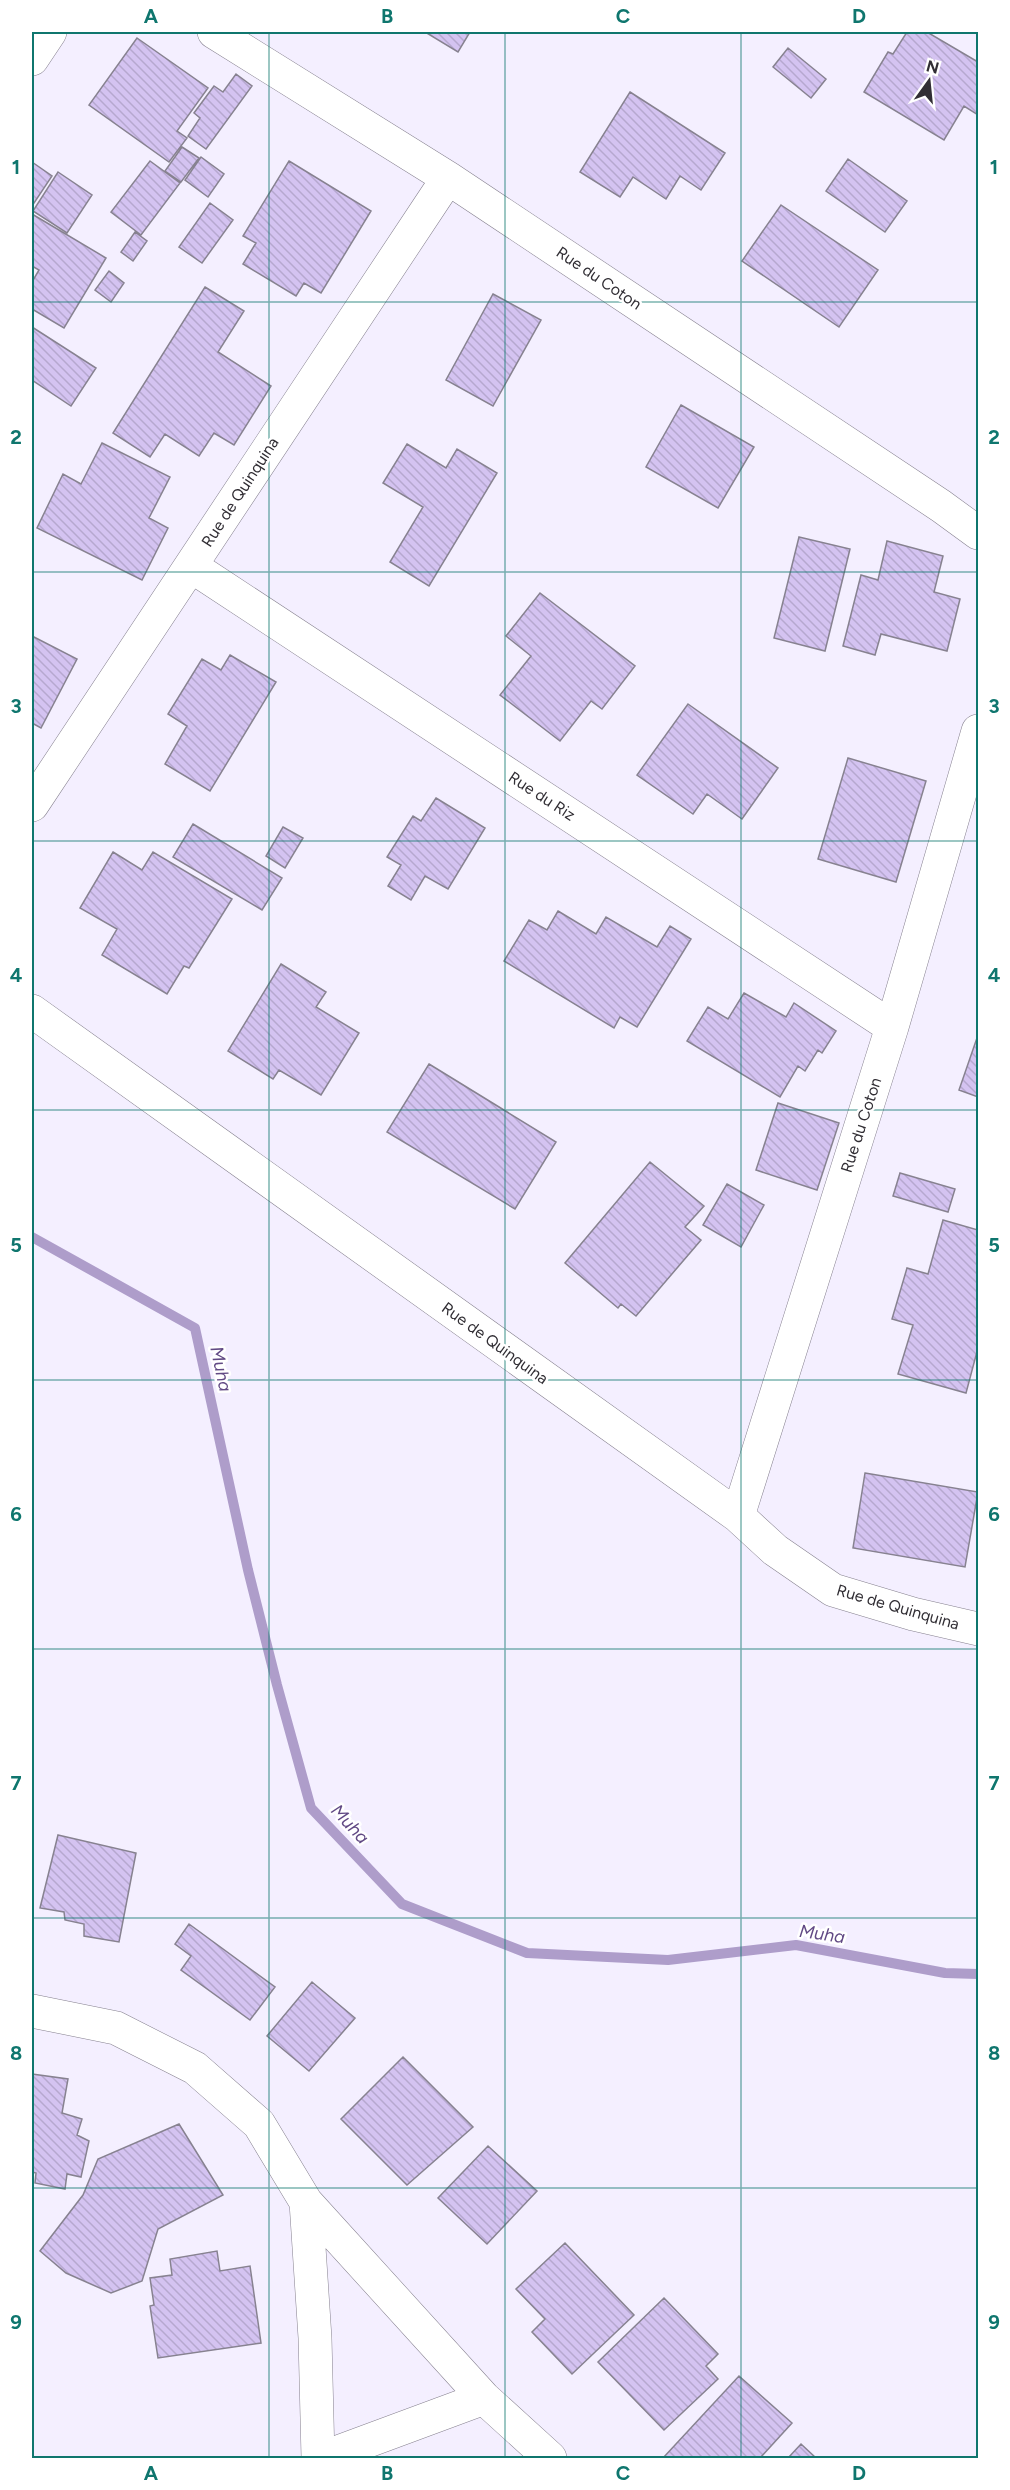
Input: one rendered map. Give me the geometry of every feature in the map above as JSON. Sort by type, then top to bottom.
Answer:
[{"type":"street","points":[[32,59],[50,32]]},
{"type":"street","name":"Rue du Coton","points":[[213,32],[448,178],[941,506],[978,533]]},
{"type":"street","name":"Rue de Quinquina","points":[[32,805],[448,178]]},
{"type":"street","name":"Rue du Riz","points":[[191,566],[892,1027]]},
{"type":"street","name":"Rue du Coton","points":[[738,1516],[892,1027],[978,731]]},
{"type":"street","name":"Rue de Quinquina","points":[[32,1011],[738,1516],[775,1550],[833,1590],[913,1614],[978,1629]]},
{"type":"street","points":[[32,2011],[116,2028],[195,2068],[260,2124],[306,2202],[484,2398],[550,2458]]},
{"type":"street","points":[[306,2202],[320,2458],[484,2398]]},
{"type":"building","points":[[425,32],[470,32],[458,52]]},
{"type":"building","points":[[907,32],[927,32],[978,62],[978,115],[964,106],[944,140],[864,92],[888,52],[893,54]]},
{"type":"building","points":[[137,38],[208,88],[177,131],[187,138],[169,162],[89,105]]},
{"type":"building","points":[[788,48],[826,79],[811,98],[773,67]]},
{"type":"building","points":[[236,74],[252,86],[206,149],[188,136],[200,118],[194,113],[214,86],[223,92]]},
{"type":"building","points":[[630,92],[725,153],[701,190],[680,176],[666,199],[633,177],[620,197],[580,172]]},
{"type":"building","points":[[182,147],[199,158],[181,182],[165,171]]},
{"type":"building","points":[[201,157],[224,174],[208,197],[185,180]]},
{"type":"building","points":[[848,159],[907,201],[885,232],[826,191]]},
{"type":"building","points":[[150,161],[180,183],[141,235],[111,212]]},
{"type":"building","points":[[289,161],[371,211],[321,293],[304,283],[296,296],[243,264],[256,243],[243,236]]},
{"type":"building","points":[[32,162],[52,176],[32,206]]},
{"type":"building","points":[[58,172],[92,195],[67,233],[33,211]]},
{"type":"building","points":[[210,203],[233,220],[202,263],[179,247]]},
{"type":"building","points":[[781,205],[878,270],[839,327],[742,261]]},
{"type":"building","points":[[32,214],[106,258],[64,328],[32,309],[32,282],[39,270],[32,266]]},
{"type":"building","points":[[135,232],[147,241],[133,261],[121,252]]},
{"type":"building","points":[[109,271],[124,283],[111,302],[95,290]]},
{"type":"building","points":[[205,287],[244,311],[218,352],[271,386],[234,445],[214,433],[199,456],[165,434],[150,457],[113,433]]},
{"type":"building","points":[[493,294],[541,320],[493,406],[446,380]]},
{"type":"building","points":[[32,327],[96,368],[71,406],[32,380]]},
{"type":"building","points":[[681,405],[754,447],[718,508],[646,467]]},
{"type":"building","points":[[102,443],[170,477],[149,518],[168,528],[142,580],[37,528],[63,474],[81,484]]},
{"type":"building","points":[[407,444],[446,468],[457,449],[497,473],[429,586],[390,562],[423,507],[383,483]]},
{"type":"building","points":[[799,537],[850,549],[825,651],[774,638]]},
{"type":"building","points":[[887,541],[943,556],[934,592],[960,599],[947,651],[881,634],[875,655],[843,646],[861,575],[878,580]]},
{"type":"building","points":[[540,593],[635,666],[602,709],[591,701],[560,741],[500,695],[531,656],[506,636]]},
{"type":"building","points":[[32,636],[77,659],[41,728],[32,723]]},
{"type":"building","points":[[230,655],[276,682],[210,791],[165,764],[187,726],[168,714],[202,659],[221,670]]},
{"type":"building","points":[[688,704],[778,768],[742,819],[707,794],[693,814],[637,775]]},
{"type":"building","points":[[848,758],[926,781],[896,882],[818,859]]},
{"type":"building","points":[[436,798],[485,828],[448,889],[425,876],[411,900],[388,886],[401,865],[387,857],[413,816],[421,821]]},
{"type":"building","points":[[193,824],[282,878],[262,910],[173,857]]},
{"type":"building","points":[[283,827],[303,838],[285,868],[266,856]]},
{"type":"building","points":[[113,852],[142,870],[153,852],[232,899],[189,968],[184,966],[167,994],[102,955],[117,929],[80,908]]},
{"type":"building","points":[[558,911],[596,934],[606,917],[657,947],[670,926],[691,939],[637,1027],[620,1017],[614,1028],[504,961],[529,920],[547,930]]},
{"type":"building","points":[[281,964],[326,992],[316,1007],[359,1033],[321,1095],[279,1070],[273,1079],[228,1051]]},
{"type":"building","points":[[744,993],[786,1017],[794,1003],[836,1031],[822,1053],[818,1050],[805,1071],[798,1066],[780,1097],[687,1041],[708,1007],[728,1019]]},
{"type":"building","points":[[978,1035],[978,1097],[959,1090]]},
{"type":"building","points":[[429,1064],[556,1142],[515,1209],[387,1132]]},
{"type":"building","points":[[778,1103],[839,1123],[817,1190],[756,1170]]},
{"type":"building","points":[[650,1162],[704,1206],[685,1227],[701,1240],[636,1316],[621,1304],[618,1308],[565,1263]]},
{"type":"building","points":[[900,1173],[955,1189],[948,1212],[893,1196]]},
{"type":"building","points":[[727,1184],[764,1205],[741,1247],[703,1225]]},
{"type":"building","points":[[943,1220],[978,1230],[978,1348],[966,1393],[898,1374],[913,1325],[892,1319],[907,1268],[928,1274]]},
{"type":"building","points":[[865,1473],[978,1492],[965,1567],[853,1548]]},
{"type":"building","points":[[58,1835],[136,1853],[119,1942],[84,1936],[84,1924],[65,1920],[64,1912],[40,1908]]},
{"type":"building","points":[[189,1924],[275,1987],[250,2020],[181,1970],[191,1956],[175,1944]]},
{"type":"building","points":[[312,1982],[355,2018],[309,2071],[267,2036]]},
{"type":"building","points":[[403,2057],[473,2127],[407,2185],[341,2119]]},
{"type":"building","points":[[32,2074],[68,2079],[62,2113],[82,2119],[77,2135],[89,2141],[81,2177],[67,2174],[65,2189],[35,2183],[36,2173],[32,2172]]},
{"type":"building","points":[[179,2124],[223,2195],[158,2229],[142,2281],[111,2293],[66,2273],[40,2251],[83,2195],[98,2159]]},
{"type":"building","points":[[488,2146],[537,2191],[487,2244],[438,2198]]},
{"type":"building","points":[[565,2243],[634,2315],[572,2374],[532,2332],[545,2319],[516,2289]]},
{"type":"building","points":[[217,2251],[220,2271],[250,2266],[261,2343],[158,2358],[150,2306],[154,2305],[150,2278],[172,2275],[170,2259]]},
{"type":"building","points":[[664,2298],[718,2354],[706,2366],[718,2379],[664,2430],[598,2362]]},
{"type":"building","points":[[739,2376],[792,2423],[760,2458],[663,2458]]},
{"type":"building","points":[[801,2444],[816,2458],[788,2458]]},
{"type":"waterway","name":"Muha","points":[[32,1237],[195,1328],[248,1570],[311,1808],[402,1904],[527,1953],[668,1960],[796,1945],[945,1973],[978,1974]]}]
